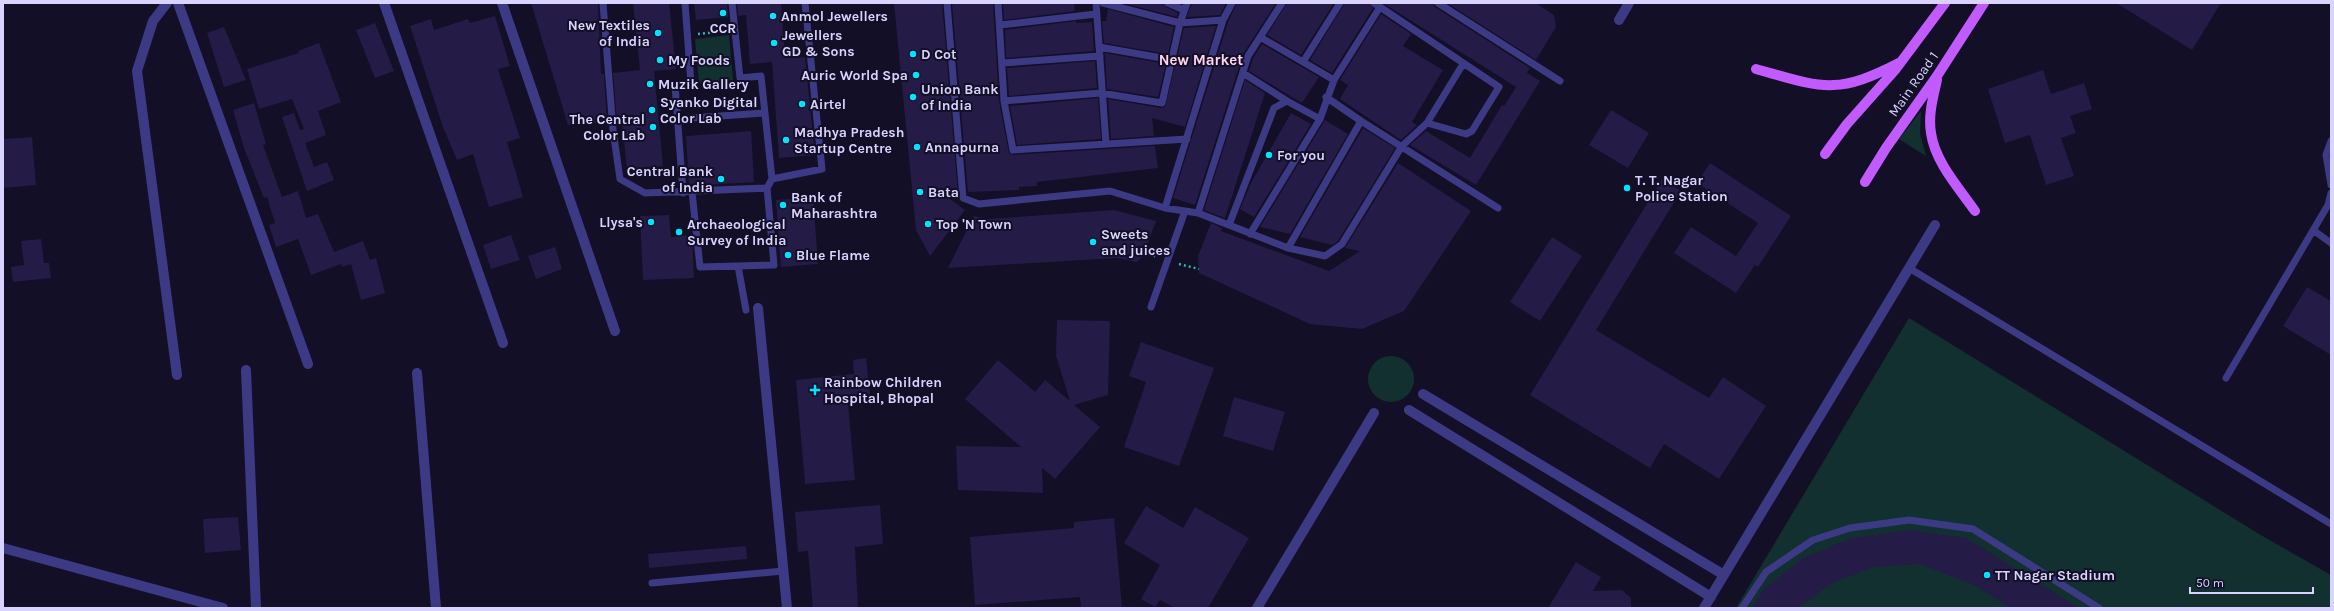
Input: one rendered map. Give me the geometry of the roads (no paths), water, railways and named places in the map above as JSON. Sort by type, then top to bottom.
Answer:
[{"type":"main road","name":"Main Road 1","points":[[1824,154],[1847,124],[1902,61],[1945,3]]},
{"type":"main road","name":"Main Road 1","points":[[1865,182],[1886,148],[1937,76],[1984,3]]},
{"type":"main road","points":[[1756,70],[1817,86],[1836,86],[1866,79],[1902,61]]},
{"type":"main road","points":[[1937,76],[1930,112],[1931,134],[1937,154],[1975,211]]},
{"type":"street","points":[[167,3],[153,21],[137,71],[177,375]]},
{"type":"street","points":[[178,3],[308,364]]},
{"type":"street","points":[[384,3],[503,343]]},
{"type":"street","points":[[502,3],[614,331]]},
{"type":"street","points":[[1619,20],[1629,3]]},
{"type":"street","points":[[1704,608],[1935,225]]},
{"type":"street","points":[[758,308],[787,608]]},
{"type":"street","points":[[246,370],[256,608]]},
{"type":"street","points":[[417,373],[436,608]]},
{"type":"street","points":[[1423,394],[1724,575]]},
{"type":"street","points":[[1409,410],[1711,597]]},
{"type":"street","points":[[1257,608],[1374,413]]},
{"type":"street","points":[[3,548],[223,608]]},
{"type":"lane","points":[[603,3],[613,130],[620,179],[645,193],[683,193],[767,188]]},
{"type":"lane","points":[[683,193],[675,85],[691,84],[685,3]]},
{"type":"lane","points":[[692,192],[700,267],[774,265],[767,188],[772,179],[761,76],[740,78],[732,3]]},
{"type":"lane","points":[[772,179],[822,169],[805,3]]},
{"type":"lane","points":[[947,3],[963,198],[979,204],[1110,191],[1165,208],[1198,214],[1288,248],[1325,256],[1342,244],[1402,146],[1427,123],[1464,64]]},
{"type":"lane","points":[[998,3],[1003,63],[1004,101],[1013,150],[1187,138]]},
{"type":"lane","points":[[1096,3],[1101,93],[1106,144]]},
{"type":"lane","points":[[1103,3],[1180,23],[1223,20]]},
{"type":"lane","points":[[1004,101],[1101,93],[1162,103],[1173,60],[1180,23],[1186,6],[1168,3]]},
{"type":"lane","points":[[1165,208],[1223,20],[1232,3]]},
{"type":"lane","points":[[1198,214],[1248,56],[1282,3]]},
{"type":"lane","points":[[1303,62],[1340,3]]},
{"type":"lane","points":[[1438,3],[1560,81]]},
{"type":"lane","points":[[1250,234],[1320,119],[1326,97],[1334,80],[1377,5],[1499,87],[1472,131],[1466,134],[1427,123]]},
{"type":"lane","points":[[1000,25],[1096,14]]},
{"type":"lane","points":[[1260,37],[1334,80]]},
{"type":"lane","points":[[1099,47],[1173,60]]},
{"type":"lane","points":[[1003,63],[1100,56]]},
{"type":"lane","points":[[1243,73],[1287,101],[1320,119]]},
{"type":"lane","points":[[1326,97],[1498,208]]},
{"type":"lane","points":[[1229,225],[1274,108],[1287,101]]},
{"type":"lane","points":[[677,119],[765,113]]},
{"type":"lane","points":[[1288,248],[1361,121]]},
{"type":"lane","points":[[2331,141],[2326,154],[2331,185]]},
{"type":"lane","points":[[2226,378],[2328,205],[2331,193]]},
{"type":"lane","points":[[1151,307],[1185,211]]},
{"type":"lane","points":[[2313,230],[2331,243]]},
{"type":"lane","points":[[738,266],[746,310]]},
{"type":"lane","points":[[1909,268],[2331,524]]},
{"type":"lane","points":[[1742,608],[1766,572],[1813,540],[1850,528],[1909,520],[1973,529],[2099,608]]},
{"type":"lane","points":[[652,583],[783,571]]},
{"type":"place","name":"CCR","points":[[723,13]]},
{"type":"place","name":"Anmol Jewellers","points":[[773,16]]},
{"type":"place","name":"New Textiles of India","points":[[658,33]]},
{"type":"place","name":"Jewellers GD & Sons","points":[[774,43]]},
{"type":"place","name":"D Cot","points":[[913,54]]},
{"type":"place","name":"My Foods","points":[[660,60]]},
{"type":"place","name":"Auric World Spa","points":[[916,75]]},
{"type":"place","name":"Muzik Gallery","points":[[650,84]]},
{"type":"place","name":"Union Bank of India","points":[[913,97]]},
{"type":"place","name":"Airtel","points":[[802,104]]},
{"type":"place","name":"Syanko Digital Color Lab","points":[[652,110]]},
{"type":"place","name":"The Central Color Lab","points":[[653,127]]},
{"type":"place","name":"Madhya Pradesh Startup Centre","points":[[786,140]]},
{"type":"place","name":"Annapurna","points":[[917,147]]},
{"type":"place","name":"For you","points":[[1269,155]]},
{"type":"place","name":"Central Bank of India","points":[[721,179]]},
{"type":"place","name":"T. T. Nagar Police Station","points":[[1627,188]]},
{"type":"place","name":"Bata","points":[[920,192]]},
{"type":"place","name":"Bank of Maharashtra","points":[[783,205]]},
{"type":"place","name":"Llysa's","points":[[651,222]]},
{"type":"place","name":"Top 'N Town","points":[[928,224]]},
{"type":"place","name":"Archaeological Survey of India","points":[[679,232]]},
{"type":"place","name":"Sweets and juices","points":[[1093,242]]},
{"type":"place","name":"Blue Flame","points":[[788,255]]},
{"type":"place","name":"Rainbow Children Hospital, Bhopal","points":[[815,390]]},
{"type":"place","name":"TT Nagar Stadium","points":[[1987,575]]},
{"type":"district","name":"New Market","points":[[1201,60]]}]
